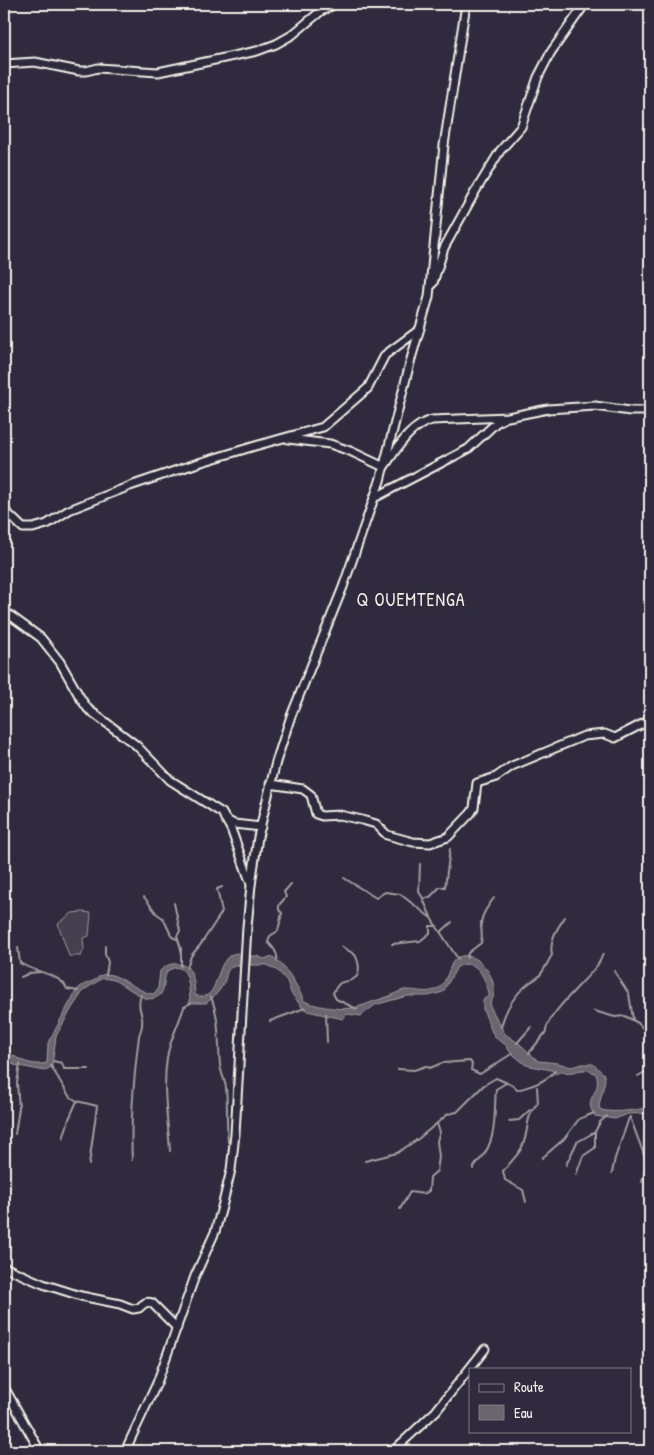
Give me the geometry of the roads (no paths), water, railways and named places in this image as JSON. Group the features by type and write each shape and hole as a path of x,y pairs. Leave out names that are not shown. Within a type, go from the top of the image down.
{"street":[{"path":"4,64 35,62 79,71 98,68 158,72 257,51 276,44 292,35 320,11 335,4"},
{"path":"429,298 444,146 466,4"},
{"path":"125,1451 157,1383 194,1276 215,1232 231,1170 251,885 260,827 276,762 291,716 343,587 374,498 384,467 419,330 444,248 500,151 521,127 538,77 546,60 585,4"},
{"path":"4,510 23,528 33,528 47,524 69,510 130,486 223,455 323,428 368,388 384,355 419,330"},
{"path":"384,467 410,432 425,422 432,420 508,417 548,410 595,406 630,411 650,411"},
{"path":"374,498 468,449 496,423 508,417"},
{"path":"283,439 330,444 350,450 384,467"},
{"path":"4,611 42,638 60,662 88,709 136,745 170,780 222,813 251,885"},
{"path":"270,784 303,789 311,795 316,814 322,816 340,815 362,820 376,824 387,835 413,842 430,843 448,838 471,813 474,808 477,783 479,781 496,777 512,766 584,736 605,734 615,738 650,720"},
{"path":"226,819 234,824 260,827"},
{"path":"4,1266 43,1284 81,1296 133,1308 139,1308 144,1303 152,1303 177,1328"},
{"path":"470,1368 485,1349"},
{"path":"393,1451 436,1411 469,1369"},
{"path":"4,1387 40,1451"}],"water":[{"path":"237,953 244,956 243,965 229,969 221,988 206,1003 190,1003 187,977 180,968 167,971 161,994 158,997 146,999 114,980 103,978 84,990 72,1008 56,1036 52,1066 45,1071 14,1065 4,1053 4,1049 29,1063 47,1063 48,1043 76,991 81,986 102,975 114,976 141,990 154,994 158,988 160,971 168,965 183,965 192,975 195,995 204,996 209,994 214,987 224,962 229,956"},
{"path":"249,956 257,956 264,959 272,956 291,977 304,1001 323,1007 345,1009 361,1006 404,990 432,991 444,983 451,965 456,959 467,956 475,958 482,963 492,979 494,996 490,1003 491,1008 505,1034 521,1045 538,1061 558,1063 571,1067 593,1064 604,1074 605,1080 600,1109 610,1111 632,1110 649,1107 650,1104 650,1113 628,1114 615,1119 595,1116 590,1104 597,1087 596,1074 581,1070 570,1073 561,1071 556,1074 551,1070 526,1065 510,1052 506,1045 497,1039 492,1032 483,1009 484,999 489,996 489,993 479,971 470,964 457,967 443,992 428,996 407,996 375,1005 361,1016 347,1014 343,1019 307,1011 291,993 287,981 278,971 267,965 249,965"}],"waterway":[{"path":"431,917 423,899 430,897 440,887 445,887 450,849"},
{"path":"420,864 419,892 423,898"},
{"path":"344,878 376,898 385,892 400,894 431,918 458,959"},
{"path":"277,961 274,948 268,942 270,936 278,931 282,913 279,910 279,905 286,897 284,892 291,884"},
{"path":"187,968 191,956 222,912 217,889 222,887"},
{"path":"144,897 157,914 163,918 172,937 177,939"},
{"path":"467,958 468,953 481,943 482,918 494,898"},
{"path":"174,903 180,931 177,936 181,949 181,966"},
{"path":"650,911 645,920 650,949"},
{"path":"501,1027 514,998 523,988 539,977 545,968 552,955 554,935 565,917"},
{"path":"441,932 452,922"},
{"path":"392,944 420,941 430,933 430,926 437,926"},
{"path":"105,946 108,962 106,975"},
{"path":"341,946 355,955 359,971 352,980 341,982 333,993 336,999 357,1009"},
{"path":"18,948 20,963 59,980 67,989 78,991"},
{"path":"529,1053 546,1032 551,1018 596,966 603,954"},
{"path":"614,971 629,994 633,1019"},
{"path":"21,977 30,973 40,972"},
{"path":"132,1160 133,1098 139,1036 142,1027 139,1004 141,995"},
{"path":"211,997 217,1022 220,1065 226,1088 228,1142"},
{"path":"170,1151 165,1093 167,1058 184,1007 191,1003"},
{"path":"270,1021 305,1008"},
{"path":"594,1011 615,1017 625,1016 638,1023 650,1036"},
{"path":"326,1014 327,1042"},
{"path":"517,1043 531,1027"},
{"path":"398,1069 414,1070 426,1066 430,1068 442,1063 470,1061 472,1064 471,1070 480,1074 513,1053"},
{"path":"53,1061 62,1063 64,1069 89,1069"},
{"path":"15,1134 19,1108 17,1083 20,1064"},
{"path":"51,1066 69,1096 77,1101 63,1139"},
{"path":"638,1076 648,1070 650,1071"},
{"path":"365,1161 397,1153 418,1139 448,1114 457,1112 484,1085 496,1078 514,1086 517,1090 538,1083 555,1071"},
{"path":"473,1169 484,1155 492,1138 496,1089 506,1083"},
{"path":"526,1202 523,1190 505,1180 503,1171 524,1143 531,1113 538,1103 537,1087"},
{"path":"77,1101 97,1106 89,1165"},
{"path":"509,1121 519,1120 530,1110"},
{"path":"542,1158 564,1139 579,1119 594,1113"},
{"path":"566,1165 577,1142 595,1132 600,1122 607,1116"},
{"path":"630,1117 647,1163 642,1182"},
{"path":"612,1173 615,1158 629,1118"},
{"path":"400,1209 410,1192 424,1194 429,1191 430,1177 437,1171 439,1157 437,1141 440,1132 437,1124"},
{"path":"576,1175 583,1156 595,1148 595,1132"}],"district":[{"name":"Q OUEMTENGA","path":"411,599"}]}
